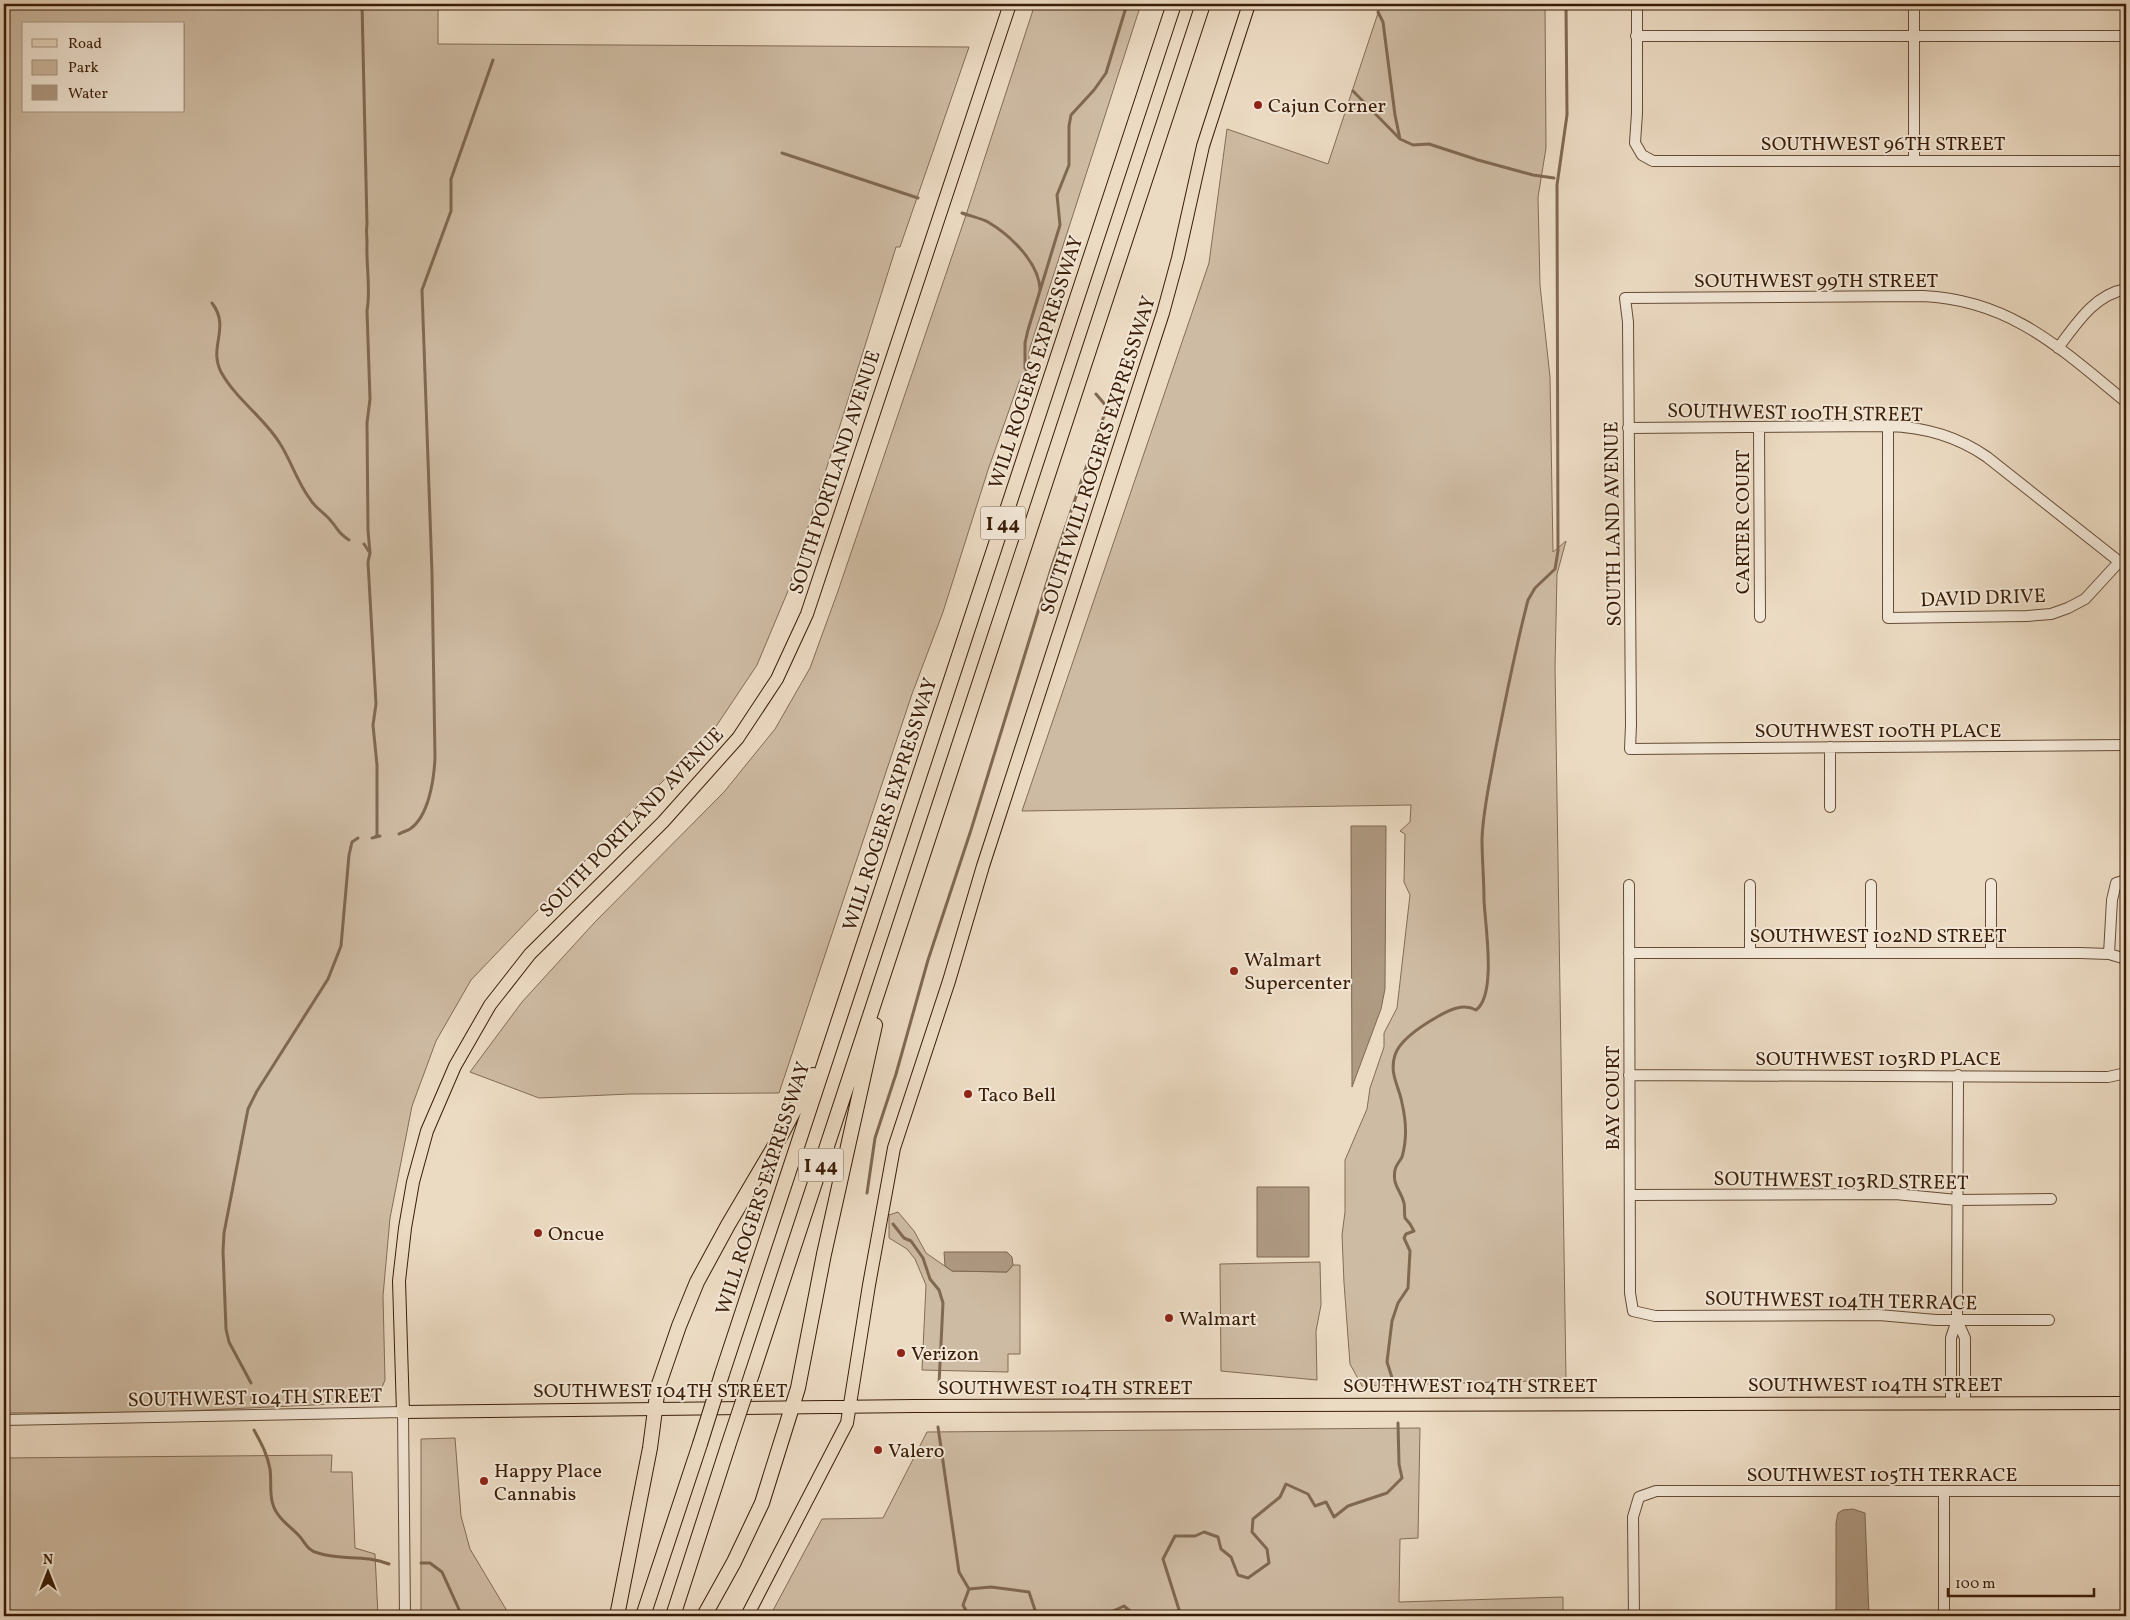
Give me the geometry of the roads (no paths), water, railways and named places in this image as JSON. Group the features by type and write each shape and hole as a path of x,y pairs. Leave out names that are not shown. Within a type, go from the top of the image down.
{"highway":[{"name":"WILL ROGERS EXPRESSWAY","path":"643,1616 1174,4"},
{"name":"I 44","path":"673,1616 1202,4"},
{"path":"704,1616 734,1562 762,1502 798,1388 824,1254 890,957"},
{"path":"617,1616 650,1448 658,1387 673,1343 697,1282 832,1042"}],"main road":[{"name":"SOUTH PORTLAND AVENUE","path":"403,1412 398,1281 405,1228 413,1182 427,1132 455,1066 490,1005 530,954 663,822 738,738 777,679 807,614 944,195 1010,4"},
{"name":"SOUTH WILL ROGERS EXPRESSWAY","path":"849,1408 886,1184 894,1148 1163,313 1178,258 1203,146 1249,4"},
{"name":"SOUTHWEST 104TH STREET","path":"403,1412 792,1408 2126,1403"},
{"path":"747,1616 847,1423 849,1408"}],"street":[{"path":"1637,4 1636,36 2126,36"},
{"path":"1914,4 1914,160"},
{"name":"SOUTHWEST 96TH STREET","path":"1636,36 1636,142 1642,155 1658,162 2126,161"},
{"path":"2058,348 2098,300 2126,289"},
{"name":"SOUTHWEST 99TH STREET","path":"1625,298 1937,296 1975,304 2002,313 2032,328 2126,402"},
{"name":"SOUTH LAND AVENUE","path":"1625,298 1628,322 1632,726 1630,750"},
{"name":"SOUTHWEST 100TH STREET","path":"1628,428 1888,426 1913,427 1936,432 1956,439 1977,450 2123,564"},
{"name":"DAVID DRIVE","path":"1888,426 1888,618 2051,614 2085,599 2123,564"},
{"name":"CARTER COURT","path":"1759,427 1760,617"},
{"name":"SOUTHWEST 100TH PLACE","path":"1630,750 2126,745"},
{"path":"1830,747 1830,807"},
{"path":"2109,954 2112,900 2121,881"},
{"path":"1991,953 1992,884"},
{"path":"1750,885 1750,953"},
{"path":"1871,885 1871,953"},
{"name":"BAY COURT","path":"1629,886 1630,1293 1633,1311"},
{"name":"SOUTHWEST 102ND STREET","path":"1629,953 2109,954 2126,959"},
{"name":"SOUTHWEST 103RD PLACE","path":"1629,1075 2108,1076 2126,1073"},
{"path":"1951,1403 1951,1338 1957,1320 1958,1075"},
{"name":"SOUTHWEST 103RD STREET","path":"1630,1196 1895,1194 1957,1200 2051,1198"},
{"name":"SOUTHWEST 104TH TERRACE","path":"1633,1311 1655,1316 1895,1315 1920,1319 2049,1320"},
{"path":"1957,1320 1965,1338 1965,1403"},
{"name":"SOUTHWEST 104TH STREET","path":"4,1420 403,1412"},
{"name":"SOUTH PORTLAND AVENUE","path":"403,1412 404,1616"},
{"name":"SOUTHWEST 105TH TERRACE","path":"1634,1616 1633,1517 1639,1497 1656,1492 2126,1491"},
{"path":"1944,1492 1944,1616"}],"water":[{"path":"1351,826 1386,826 1385,989 1381,1009 1352,1087"},
{"path":"1257,1187 1309,1187 1309,1257 1257,1257"},
{"path":"944,1252 1007,1252 1012,1257 1013,1265 1007,1272 952,1271 945,1266"},
{"path":"1853,1509 1865,1513 1869,1616 1836,1616 1836,1523 1838,1513 1843,1510"}],"waterway":[{"path":"362,4 370,399 367,423 370,553"},
{"path":"1030,372 1025,368 1025,343 1060,225 1057,195 1069,165 1069,126 1071,115 1094,90 1106,73 1127,4"},
{"path":"1395,1387 1387,1362 1392,1321 1398,1303 1408,1288 1410,1251 1404,1238 1406,1234 1414,1231 1405,1218 1403,1199 1394,1175 1404,1150 1405,1123 1393,1062 1402,1043 1419,1028 1456,1008 1466,1007 1476,1010 1482,1002 1486,990 1488,958 1482,839 1487,796 1510,676 1528,600 1535,588 1555,569 1558,551 1557,185 1567,115 1566,4"},
{"path":"1378,12 1383,22 1400,139 1413,145 1429,144 1533,175 1554,178"},
{"path":"399,834 410,829 422,815 432,786 435,758 432,573 422,290 451,211 451,179 493,60"},
{"path":"1353,91 1400,139"},
{"path":"782,153 918,198"},
{"path":"962,213 988,222 1014,242 1035,270 1040,291"},
{"path":"212,303 220,321 217,354 221,372 234,391 273,433 312,502 329,518 340,533 349,540"},
{"path":"867,1193 875,1138 896,1074 928,960 971,830 1052,566 1107,407 1096,394"},
{"path":"364,544 370,553 368,562 376,704 373,725 377,765 377,835 375,837"},
{"path":"372,838 380,836"},
{"path":"251,1383 229,1342 226,1329 223,1251 224,1233 248,1109 257,1091 328,979 341,946 349,855 352,842 358,838"},
{"path":"893,1224 904,1238 911,1241 923,1258 930,1279 939,1290 943,1303 939,1384"},
{"path":"252,1395 252,1400"},
{"path":"1181,1616 1163,1559 1175,1536 1195,1536 1204,1532 1218,1537 1221,1549 1231,1557 1238,1575 1248,1578 1269,1563 1267,1549 1252,1532 1253,1519 1280,1497 1286,1484 1308,1494 1315,1506 1326,1502 1334,1517 1348,1506 1387,1493 1402,1478 1399,1464 1398,1423"},
{"path":"938,1427 959,1572 969,1589 963,1605 969,1616"},
{"path":"254,1430 264,1448 269,1463 271,1497 274,1508 279,1517 312,1551 336,1557 370,1559 389,1564"},
{"path":"421,1563 430,1563 442,1572 462,1616"},
{"path":"969,1589 991,1587 1029,1592 1037,1616"},
{"path":"1102,1616 1124,1606 1136,1616"}],"place":[{"name":"Cajun Corner","path":"1258,105"},
{"name":"Walmart Supercenter","path":"1234,971"},
{"name":"Taco Bell","path":"968,1094"},
{"name":"Oncue","path":"538,1233"},
{"name":"Walmart","path":"1169,1318"},
{"name":"Verizon","path":"901,1353"},
{"name":"Valero","path":"878,1450"},
{"name":"Happy Place Cannabis","path":"484,1481"}]}
